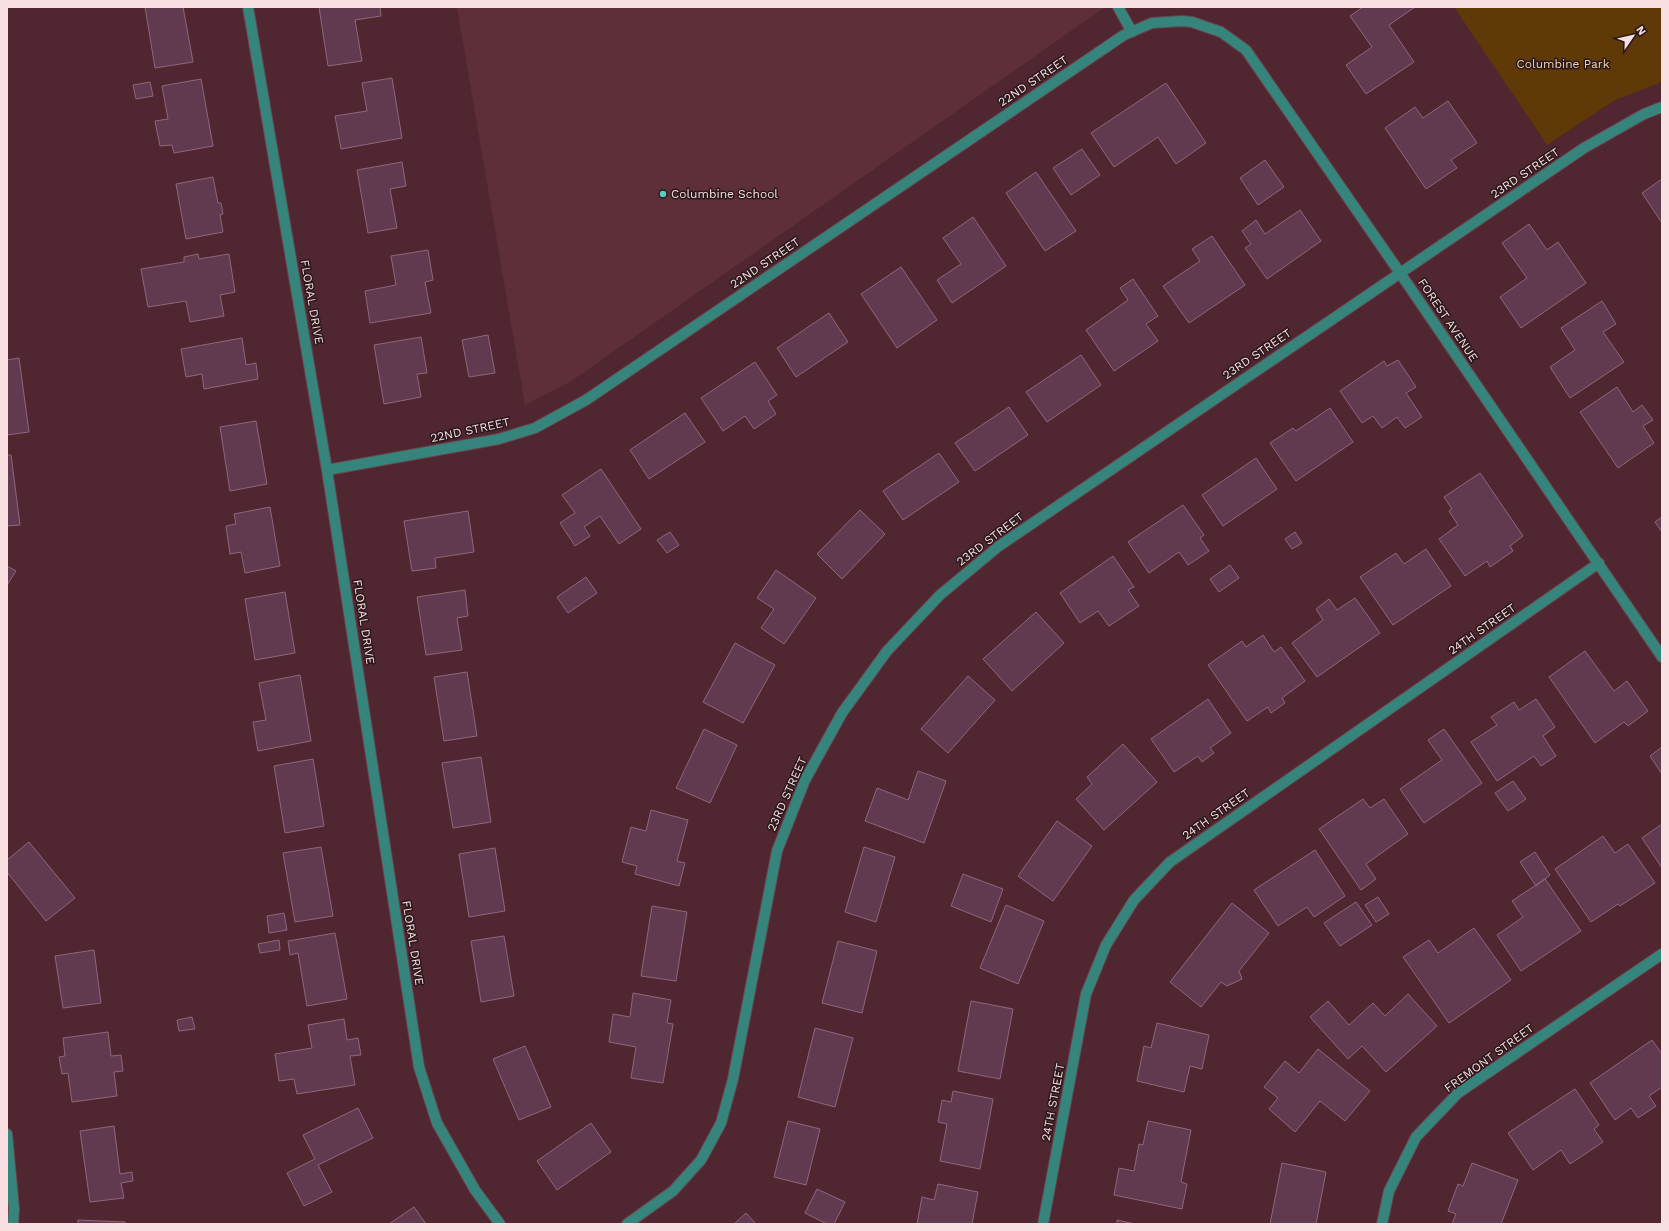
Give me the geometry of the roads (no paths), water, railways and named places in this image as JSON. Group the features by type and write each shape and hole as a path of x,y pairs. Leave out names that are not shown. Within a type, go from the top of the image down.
{"street":[{"name":"FLORAL DRIVE","path":"248,7 327,470 419,1067 437,1123 475,1190 500,1224"},
{"path":"1118,7 1132,32"},
{"name":"22ND STREET","path":"327,470 499,440 535,428 586,400 1118,39 1152,23 1182,20 1192,22"},
{"name":"FOREST AVENUE","path":"1192,22 1221,32 1246,50 1400,272 1662,657"},
{"name":"23RD STREET","path":"627,1224 674,1191 701,1160 721,1123 733,1080 777,851 805,780 842,713 887,651 940,595 999,546 1584,148 1644,114 1662,107"},
{"name":"24TH STREET","path":"1043,1224 1086,994 1106,945 1134,900 1170,862 1599,563"},
{"name":"FREMONT STREET","path":"1382,1224 1389,1191 1416,1137 1458,1093 1662,954"},
{"path":"7,1134 14,1209 13,1224"}],"place":[{"name":"Columbine School","path":"663,194"}],"park label":[{"name":"Columbine Park","path":"1563,64"}]}
